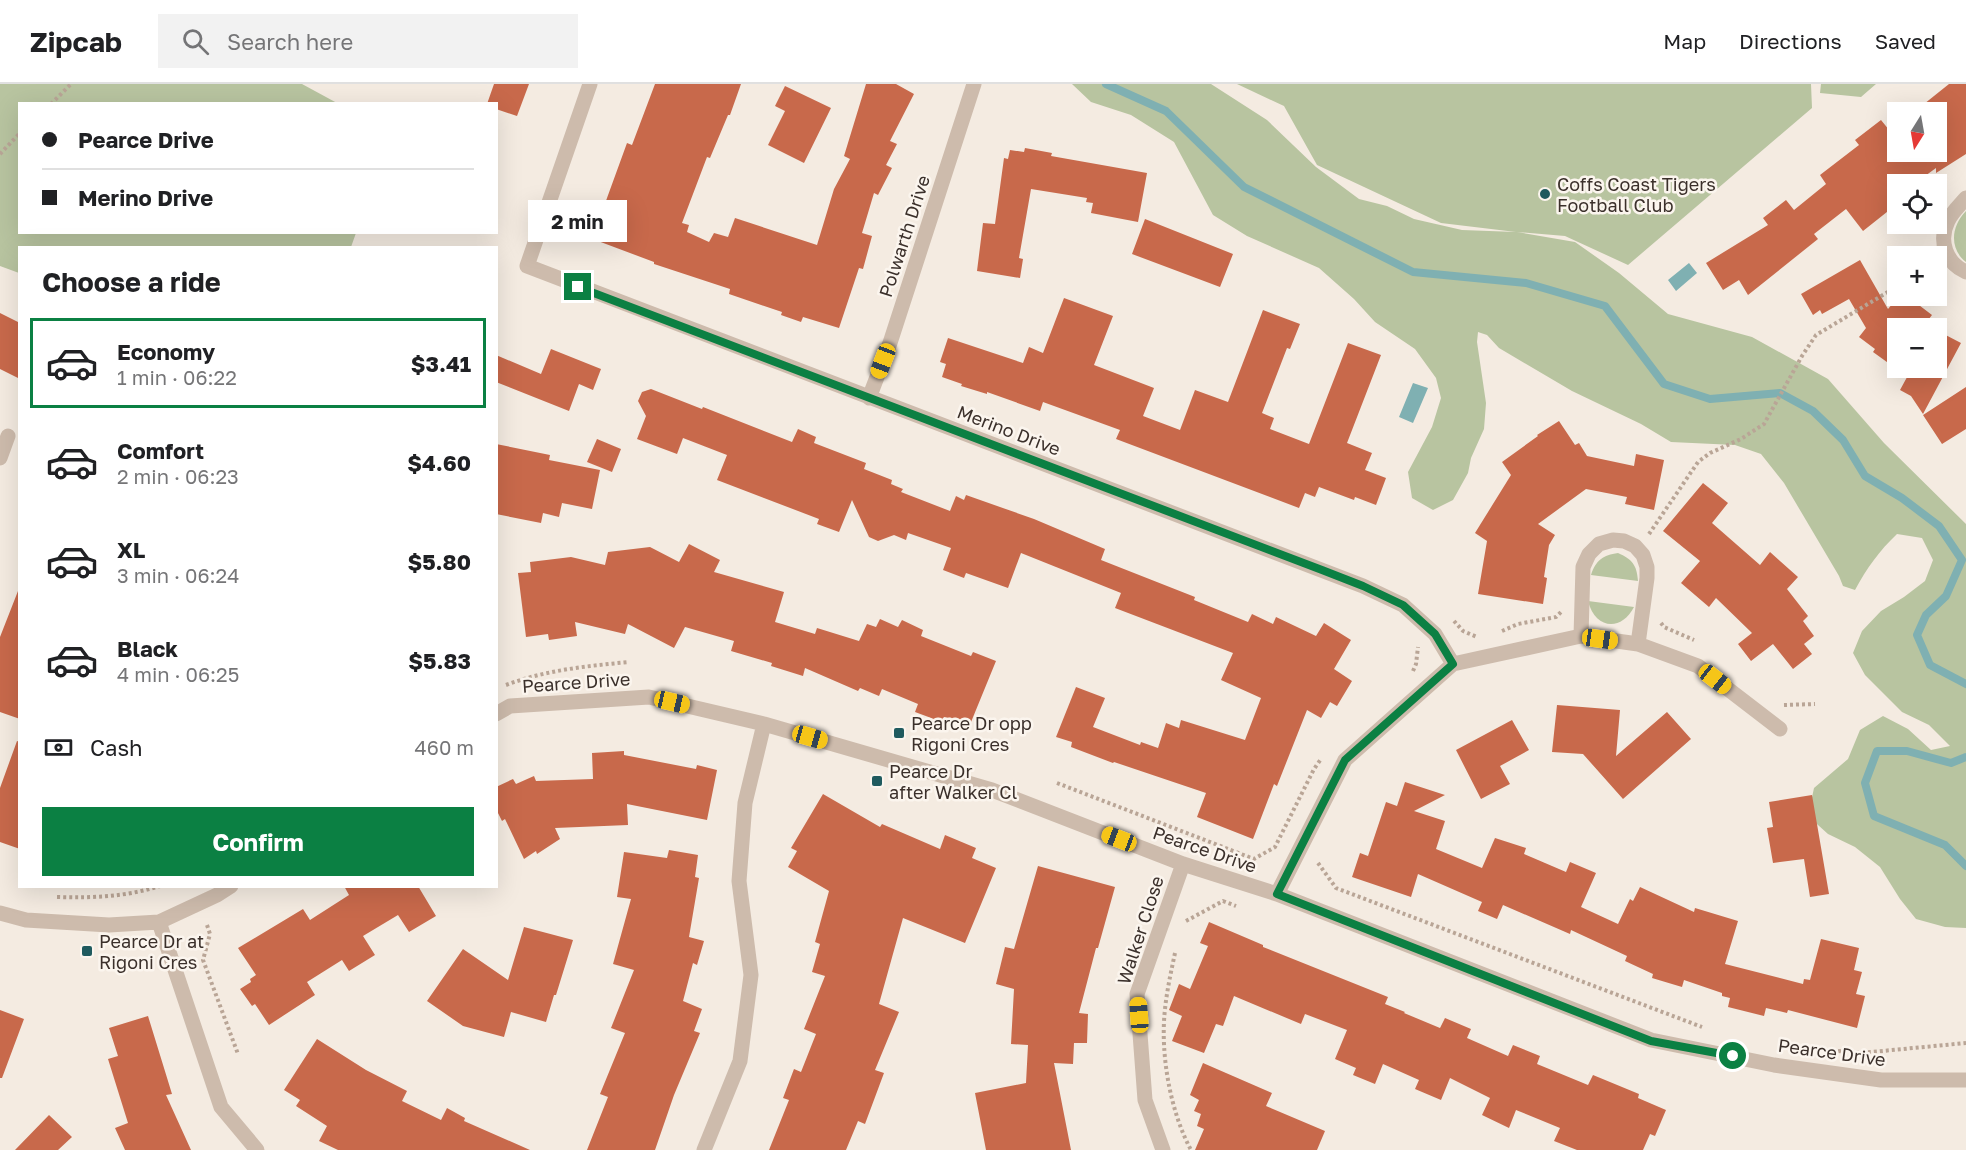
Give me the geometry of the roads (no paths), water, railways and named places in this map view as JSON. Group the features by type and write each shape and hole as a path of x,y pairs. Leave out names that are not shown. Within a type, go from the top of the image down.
{"street":[{"name":"Merino Drive","path":"590,84 527,266 1363,586 1403,605 1435,634 1453,664"},
{"name":"Polwarth Drive","path":"869,398 890,343 974,84"},
{"path":"1966,198 1948,222 1944,235 1944,247 1949,259 1958,269 1966,273"},
{"path":"0,458 9,436"},
{"path":"1581,636 1583,567 1589,554 1599,544 1613,540 1624,541 1635,546 1643,555 1647,567 1638,644"},
{"path":"1277,894 1345,760 1453,664 1581,636 1638,644 1698,666 1780,729"},
{"name":"Pearce Drive","path":"498,713 510,706 650,697 764,724 993,790 1183,864 1277,894 1651,1041 1774,1065 1881,1080 1966,1080"},
{"path":"704,1150 740,1061 751,975 739,881 745,804 764,724"},
{"name":"Walker Close","path":"1163,1150 1144,1100 1137,994 1183,864"},
{"path":"0,913 26,920 109,926 159,922 228,888"},
{"path":"159,922 221,1107 257,1150"}],"water":[{"path":"1689,263 1697,273 1676,291 1668,280"},
{"path":"1413,383 1428,388 1413,423 1399,417"}],"waterway":[{"path":"1106,84 1166,111 1244,187 1413,272 1526,283 1605,306 1664,384 1710,399 1780,393 1813,411 1843,440 1865,476 1902,498 1939,526 1962,560 1946,596 1926,615 1917,635 1930,665 1966,684"},
{"path":"1966,757 1951,763 1907,751 1877,751 1865,783 1874,816 1945,845 1966,866"}],"place":[{"name":"Coffs Coast Tigers Football Club","path":"1545,194"},
{"name":"Pearce Dr opp Rigoni Cres","path":"899,733"},
{"name":"Pearce Dr after Walker Cl","path":"877,781"},
{"name":"Pearce Dr at Rigoni Cres","path":"87,951"}]}
